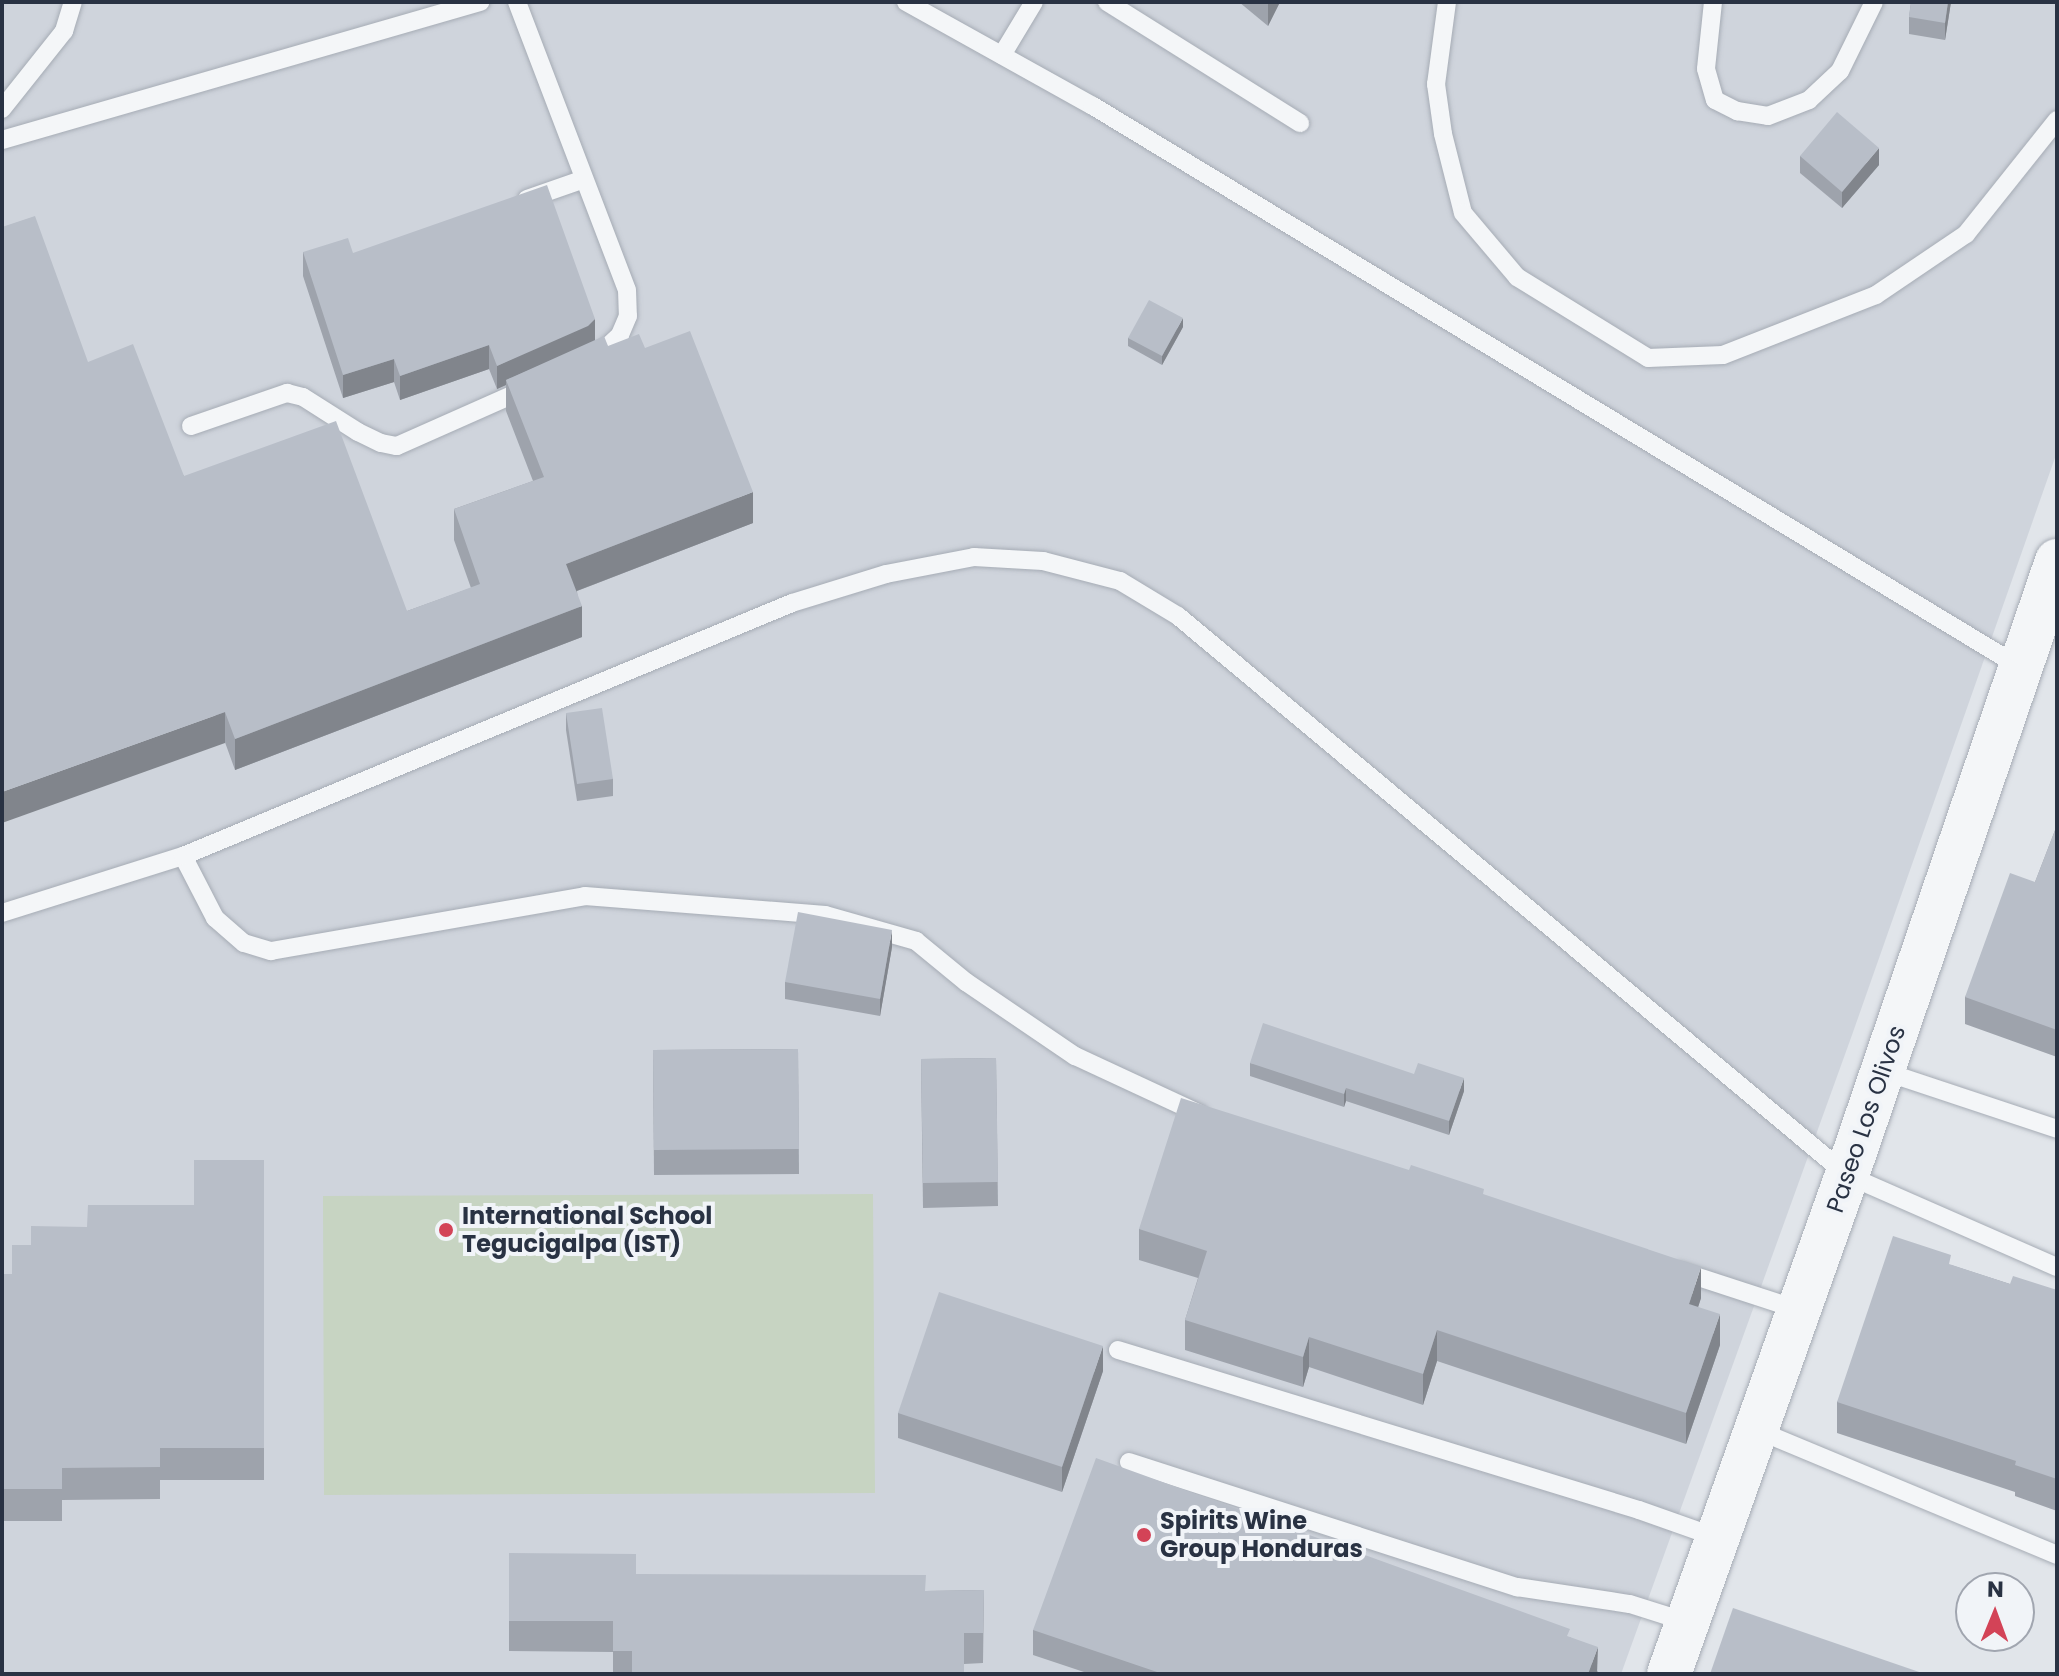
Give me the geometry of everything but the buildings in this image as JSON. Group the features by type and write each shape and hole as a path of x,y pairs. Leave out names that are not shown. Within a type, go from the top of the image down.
{"street":[{"name":"Paseo Los Olivos","path":"1669,1674 1847,1175 2054,579"}],"lane":[{"path":"2,109 64,31 73,2"},
{"path":"2,140 480,2"},
{"path":"517,2 627,290 628,316 620,335 595,359 580,366"},
{"path":"906,2 1093,106 2021,667"},
{"path":"1002,55 1034,2"},
{"path":"1107,2 1300,123"},
{"path":"1447,2 1436,84 1443,134 1463,213 1517,277 1648,358 1723,355 1876,295 1966,234 2057,120"},
{"path":"1713,2 1706,69 1715,100 1737,111 1768,116 1809,100 1840,71 1874,2"},
{"path":"510,205 584,179"},
{"path":"191,426 287,393 303,397 369,438 397,446 551,378"},
{"path":"2,913 183,856 792,603 886,574 974,557 1043,561 1120,581 1178,616 1847,1175 2057,1267"},
{"path":"183,856 215,918 244,943 271,951 585,896 825,915 916,941 966,982 1075,1056 1184,1109 1214,1118"},
{"path":"1883,1071 2057,1129"},
{"path":"1661,1265 1799,1310"},
{"path":"1118,1350 1639,1510 1718,1538"},
{"path":"1757,1430 2057,1555"},
{"path":"1129,1462 1395,1551 1517,1587 1630,1604 1687,1622"}],"shaded area":[{"path":"2,2 2057,2 2057,452 1852,1035 1621,1674 2,1674"}],"green space":[{"path":"873,1194 875,1493 324,1495 323,1196"}],"place":[{"name":"International School Tegucigalpa (IST)","path":"446,1230"},
{"name":"Spirits Wine Group Honduras","path":"1144,1535"}]}
